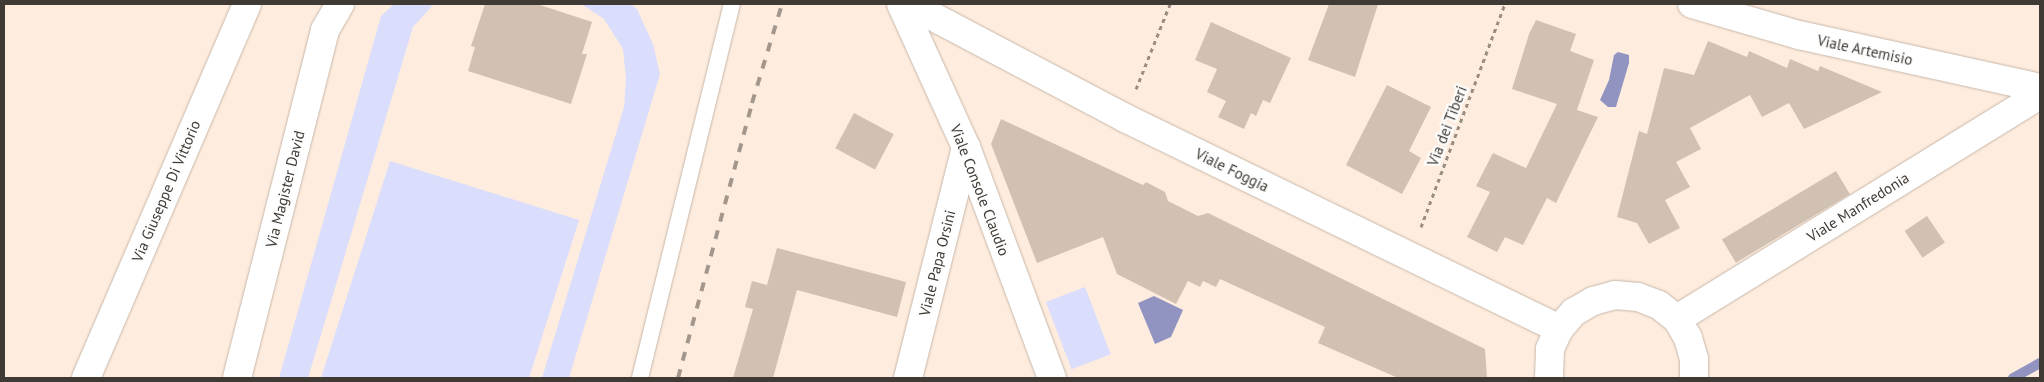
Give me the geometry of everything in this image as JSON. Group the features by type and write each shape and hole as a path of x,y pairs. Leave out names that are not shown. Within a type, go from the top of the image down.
{"street":[{"name":"Via Giuseppe Di Vittorio","path":"86,378 247,4"},
{"name":"Via Magister David","path":"237,378 325,30 340,4"},
{"name":"Viale Console Claudio","path":"901,4 966,147 1052,378"},
{"name":"Viale Foggia","path":"909,4 1125,118 1559,329"},
{"name":"Viale Artemisio","path":"1692,4 1799,35 2040,88"},
{"name":"Viale Manfredonia","path":"1676,320 2040,95"},
{"name":"Viale Papa Orsini","path":"908,378 966,147"},
{"path":"1549,378 1550,349 1559,329 1574,312 1593,301 1615,295 1638,297 1659,305 1676,320 1688,338 1694,359 1694,378"}],"lane":[{"path":"640,378 732,4"}],"path":[{"path":"1125,118 1170,4"},
{"name":"Via dei Tiberi","path":"1410,256 1505,4"}],"shaded area":[{"path":"394,4 434,4 413,27 308,378 279,378 381,16"},
{"path":"581,4 631,4 637,9 653,44 660,74 569,378 542,378 624,107 626,79 623,49 604,19"},
{"path":"1618,52 1629,55 1629,63 1616,107 1608,107 1600,100 1609,80 1614,55"},
{"path":"390,161 579,220 529,378 321,378"},
{"path":"1085,287 1111,354 1072,369 1046,302"},
{"path":"1154,296 1183,310 1171,337 1155,344 1138,303"}],"building":[{"path":"485,4 537,4 592,22 582,54 587,54 571,104 468,71 475,47 471,46"},
{"path":"1329,4 1378,4 1355,77 1308,60"},
{"path":"1536,20 1576,34 1570,51 1594,60 1577,110 1598,117 1556,203 1547,198 1523,245 1505,237 1497,252 1467,237 1490,192 1476,186 1493,153 1526,168 1557,104 1512,89 1529,34"},
{"path":"1211,22 1291,58 1270,103 1263,100 1256,116 1251,113 1244,129 1218,117 1226,101 1207,92 1217,69 1195,60"},
{"path":"1708,41 1747,57 1749,51 1787,68 1790,59 1818,71 1820,66 1882,92 1804,129 1789,103 1762,117 1750,95 1690,128 1701,149 1676,162 1690,187 1665,200 1680,228 1649,244 1637,223 1617,217 1639,131 1647,134 1664,68 1694,75"},
{"path":"1387,85 1431,107 1409,151 1421,158 1402,194 1346,165"},
{"path":"854,113 894,134 875,169 835,148"},
{"path":"1001,119 1143,185 1146,182 1165,192 1168,201 1198,216 1208,213 1485,349 1487,378 1398,378 1318,343 1325,327 1220,279 1216,287 1203,281 1200,287 1188,281 1176,304 1117,274 1103,237 1037,263 991,144"},
{"path":"1836,171 1850,194 1736,263 1722,240"},
{"path":"1927,216 1945,243 1923,258 1905,231"},
{"path":"777,248 906,282 897,317 797,290 773,378 733,378 753,309 745,307 752,281 767,285"}],"waterway":[{"path":"2013,378 2040,363"}],"railway":[{"path":"678,378 752,103 782,4"}]}
